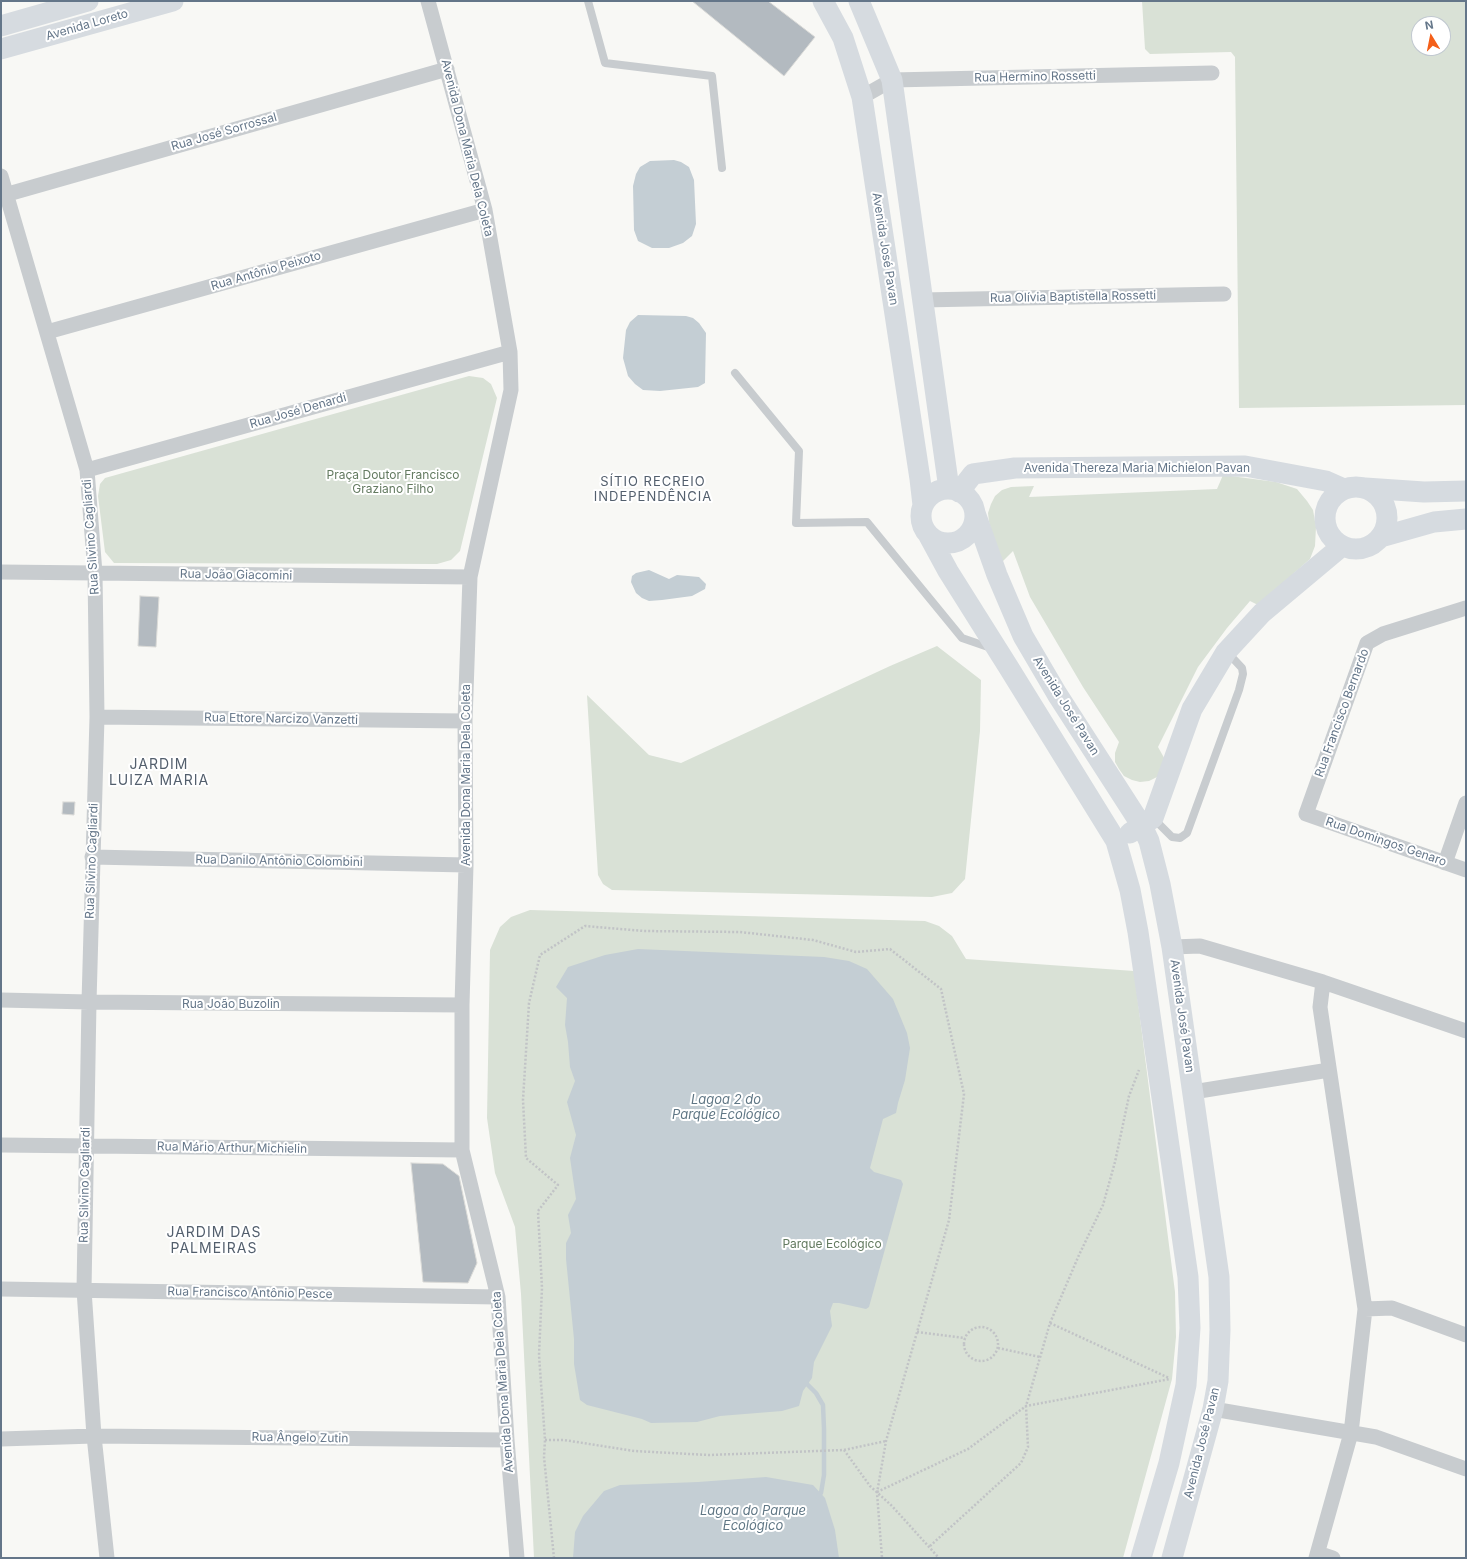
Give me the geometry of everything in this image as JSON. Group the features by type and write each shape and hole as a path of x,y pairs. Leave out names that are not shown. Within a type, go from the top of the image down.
{"street":[{"name":"Avenida Loreto","path":"1,26 88,1"},
{"name":"Avenida Loreto","path":"1,49 173,1"},
{"name":"Avenida Dona Maria Dela Coleta","path":"428,1 486,210 510,352 511,390 470,577 465,721 466,865 462,1005 462,1150 498,1297 507,1440 517,1558"},
{"name":"Avenida José Pavan","path":"823,1 843,38 862,97 923,505"},
{"path":"859,1 892,80 922,300 954,490"},
{"name":"Rua José Sorrossal","path":"4,195 447,69"},
{"name":"Rua Hermino Rossetti","path":"862,97 892,80 1212,73"},
{"name":"Rua Silvino Cagliardi","path":"1,176 4,195 47,332 87,470 95,573 97,717 92,857 84,1290 94,1436 107,1558"},
{"name":"Rua Antônio Peixoto","path":"47,332 486,210"},
{"name":"Rua Olívia Baptistella Rossetti","path":"922,300 1224,294"},
{"name":"Rua José Denardi","path":"87,470 510,352"},
{"name":"Avenida Thereza Maria Michielon Pavan","path":"954,490 973,474 1015,468 1245,466 1326,481 1354,488 1424,492 1466,491"},
{"path":"1354,488 1373,492 1381,499 1386,508 1387,518 1386,528 1381,537 1373,544 1363,548 1352,549 1342,546 1334,540 1328,532 1325,522 1325,512 1329,502 1335,494 1354,488"},
{"path":"929,536 946,544 956,542 964,538 971,531 975,513 972,504 967,497 954,490 941,490 933,493 923,505 920,513 924,530 1116,841 1130,890 1138,932 1188,1277 1190,1328 1186,1385 1169,1463 1141,1558"},
{"name":"Avenida José Pavan","path":"975,513 997,575 1023,636 1057,694 1147,822 1149,841 1160,884 1172,947 1219,1277 1220,1337 1218,1381 1213,1409 1172,1558"},
{"path":"1381,537 1434,522 1466,519"},
{"path":"1116,841 1147,822 1192,709 1226,652 1262,613 1342,546"},
{"name":"Rua João Giacomini","path":"1,572 470,577"},
{"name":"Rua Francisco Bernardo","path":"1306,814 1367,643 1384,634 1466,608"},
{"name":"Rua Ettore Narcizo Vanzetti","path":"97,717 465,721"},
{"path":"1445,863 1466,804"},
{"name":"Rua Domingos Genaro","path":"1306,814 1466,870"},
{"name":"Rua Danilo Antônio Colombini","path":"92,857 466,865"},
{"path":"1172,947 1200,946 1323,982 1466,1031"},
{"path":"1323,982 1320,1007 1365,1309 1351,1433 1317,1555 1333,1558"},
{"name":"Rua João Buzolin","path":"1,1000 462,1005"},
{"path":"1193,1092 1329,1070"},
{"name":"Rua Mário Arthur Michielin","path":"1,1145 462,1150"},
{"name":"Rua Francisco Antônio Pesce","path":"1,1289 498,1297"},
{"path":"1365,1309 1392,1308 1466,1335"},
{"path":"1213,1409 1376,1437 1466,1469"},
{"name":"Rua Ângelo Zutin","path":"1,1439 94,1436 507,1440"}],"lane":[{"path":"588,1 605,63 712,76 722,168"},
{"path":"735,373 799,451 796,523 867,522 962,638 998,651"},
{"path":"1147,822 1172,837 1180,838 1187,833 1239,690 1243,674 1242,668 1226,652"}],"path":[{"path":"554,1558 544,1457 545,1440 540,1355 542,1288 538,1211 558,1185 526,1158 523,1100 529,1002 540,955 585,926 644,931 740,932 813,940 856,952 890,949 941,988 964,1094 949,1220 886,1441 877,1493 882,1558"},
{"path":"930,1546 1020,1463 1028,1447 1026,1406 1050,1323 1079,1255 1103,1205 1115,1162 1129,1096 1139,1070"},
{"path":"877,1493 968,1449 1026,1406 1172,1379 1050,1323"},
{"path":"983,1326 994,1332 999,1343 998,1348 991,1358 979,1361 968,1355 965,1350 965,1338 972,1329 983,1326"},
{"path":"917,1332 965,1338"},
{"path":"998,1348 1040,1357"},
{"path":"545,1440 564,1440 634,1451 709,1455 844,1450 886,1441"},
{"path":"844,1450 877,1493 892,1506 930,1546 939,1558"}],"green space":[{"path":"1142,1 1466,1 1466,405 1239,408 1235,57 1231,52 1150,54 1145,49"},
{"name":"Praça Doutor Francisco Graziano Filho","path":"469,376 483,378 491,384 497,398 460,551 451,560 437,564 114,563 105,552 98,496 100,484 105,478"},
{"path":"1223,475 1276,482 1297,489 1313,510 1316,527 1315,546 1310,559 1258,605 1250,601 1227,628 1198,667 1158,747 1167,763 1157,777 1149,781 1140,782 1132,780 1124,776 1115,762 1115,753 1119,742 1083,687 1030,597 1013,551 1001,563 989,522 988,513 995,496 1002,490 1011,487 1034,486 1029,497 1217,489"},
{"path":"937,646 981,680 980,731 965,879 952,893 932,897 612,890 603,884 598,875 587,695 649,755 681,763 890,666"},
{"name":"Parque Ecológico","path":"530,910 925,921 939,926 952,936 966,959 1134,971 1175,1292 1176,1337 1172,1379 1123,1558 534,1558 521,1294 515,1227 495,1173 487,1118 490,950 500,927 511,917"}],"water":[{"path":"674,160 689,167 694,180 696,224 692,236 683,243 669,248 652,248 638,241 634,230 633,186 636,174 640,167 650,161"},
{"path":"638,315 686,316 693,318 699,323 706,333 705,383 698,387 660,391 643,390 635,384 628,376 623,358 626,330 630,322"},
{"path":"649,570 669,579 677,575 699,577 706,584 705,589 692,596 649,601 636,593 631,582 632,576 636,573"},
{"name":"Lagoa 2 do Parque Ecológico","path":"638,949 824,957 849,961 867,969 893,999 907,1033 910,1048 905,1080 896,1113 883,1119 870,1168 874,1172 901,1180 903,1184 869,1307 866,1309 833,1303 830,1311 832,1326 814,1362 812,1378 803,1391 799,1406 782,1411 720,1416 697,1422 651,1423 642,1419 587,1405 580,1400 574,1364 574,1339 566,1259 566,1243 571,1233 568,1215 576,1199 570,1158 576,1135 567,1102 575,1081 570,1067 565,1025 567,998 556,987 568,967 605,955"},
{"name":"Lagoa do Parque Ecológico","path":"766,1477 813,1485 825,1498 835,1530 839,1558 573,1558 575,1532 583,1516 604,1491 620,1485 698,1482"}],"building":[{"path":"692,1 768,1 815,37 784,76"},
{"path":"140,596 159,597 156,647 138,646"},
{"path":"63,802 75,802 74,815 62,814"},
{"path":"411,1163 443,1164 459,1176 477,1263 468,1283 423,1282"}],"waterway":[{"path":"803,1380 816,1393 823,1405 824,1475 821,1493 818,1497"}],"district":[{"name":"SÍTIO RECREIO INDEPENDÊNCIA","path":"653,490"},
{"name":"JARDIM LUIZA MARIA","path":"159,774"},
{"name":"JARDIM DAS PALMEIRAS","path":"214,1242"}]}
